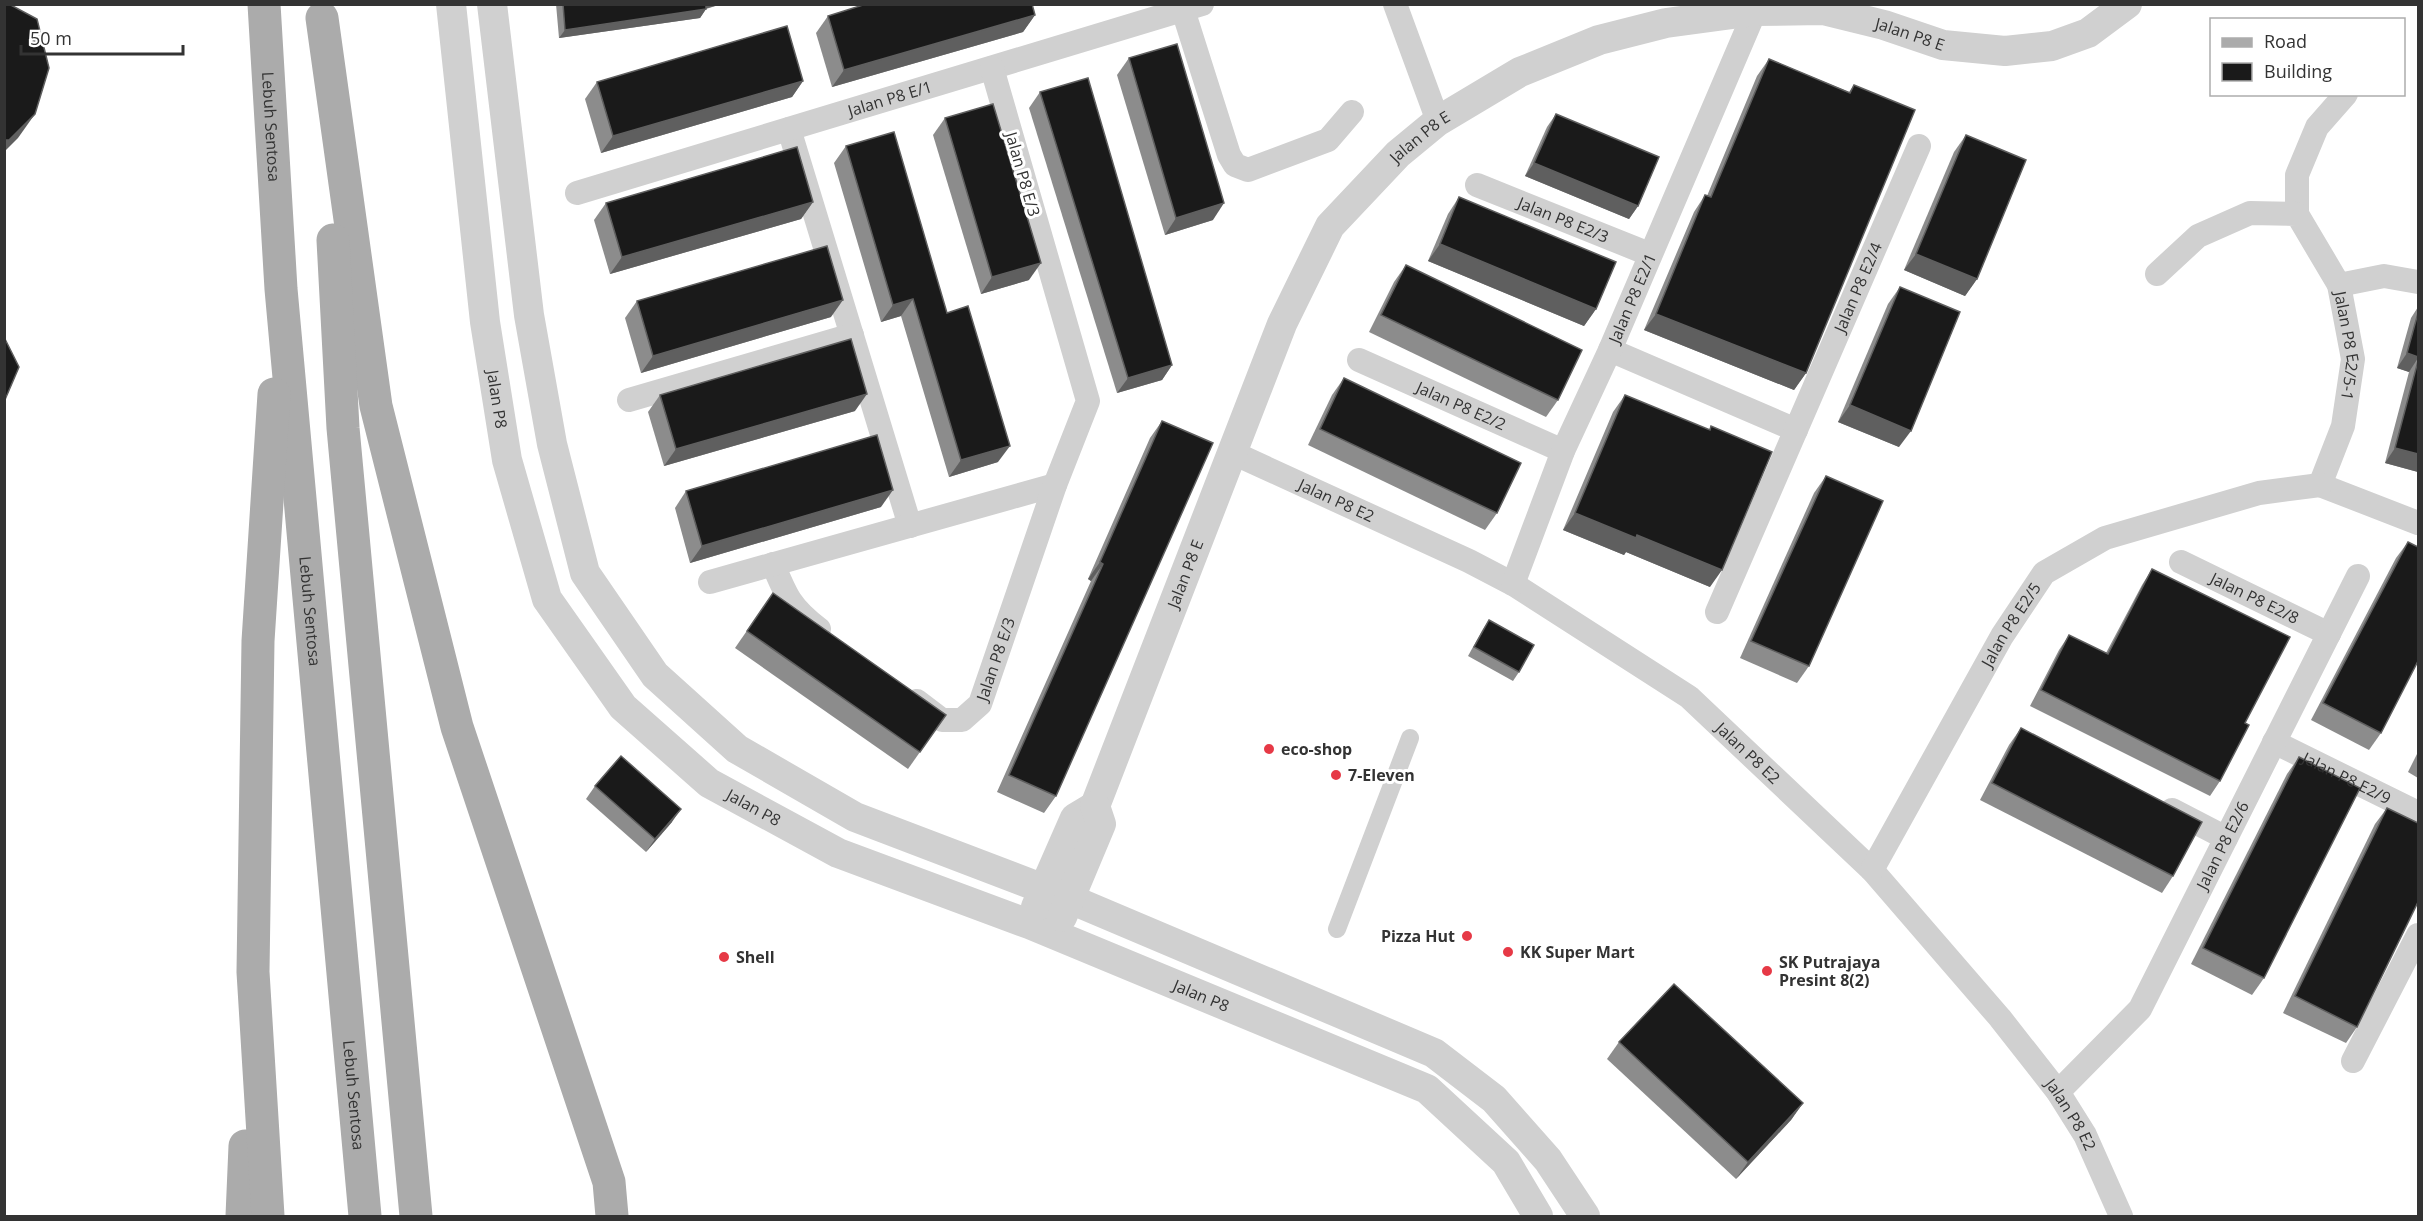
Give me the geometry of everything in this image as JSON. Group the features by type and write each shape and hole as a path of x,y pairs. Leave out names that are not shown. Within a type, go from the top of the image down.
{"main road":[{"name":"Lebuh Sentosa","path":"264,4 281,289 365,1216"},
{"path":"321,11 376,406 457,727 609,1182 627,1216"},
{"path":"321,11 343,428 416,1216"},
{"path":"242,1216 253,972 258,641 281,289"},
{"path":"253,972 268,1216"},
{"path":"609,1182 612,1216"}],"street":[{"name":"Jalan P8","path":"452,4 485,322 507,460 547,599 623,707 709,783 838,853 1042,929 1427,1089 1506,1162 1538,1216"},
{"path":"492,4 529,315 552,444 585,573 655,675 737,749 855,817 1057,894 1434,1053 1494,1099 1548,1161 1585,1216"},
{"path":"1395,4 1438,121"},
{"name":"Jalan P8 E","path":"1057,894 1101,824 1095,806 1282,324 1330,226 1398,154 1438,121 1520,72 1599,40 1666,23 1755,11 1823,10 1884,25 1943,45 2005,51 2052,46 2088,33 2127,4"},
{"path":"1192,7 1229,155 1235,165 1248,170 1328,140 1352,112"},
{"name":"Jalan P8 E/1","path":"577,193 1192,7"},
{"name":"Jalan P8 E2/1","path":"1513,584 1563,451 1610,350 1649,254 1755,11"},
{"name":"Jalan P8 E/3","path":"895,685 942,720 962,720 980,704 1055,485 1088,401 993,68"},
{"path":"2157,274 2199,236 2250,213 2297,214 2297,176 2301,166 2317,127 2344,96"},
{"path":"789,129 910,526"},
{"name":"Jalan P8 E2/4","path":"1717,612 1919,146"},
{"name":"Jalan P8 E2/3","path":"1478,185 1649,254"},
{"name":"Jalan P8 E2/5-1","path":"2297,214 2339,285 2353,360 2343,426 2320,485"},
{"path":"2339,285 2384,276 2418,282"},
{"path":"629,400 852,335"},
{"path":"1610,350 1796,430"},
{"name":"Jalan P8 E2/2","path":"1359,360 1563,451"},
{"name":"Jalan P8 E2","path":"1231,452 1469,561 1513,584 1689,697 1872,870 2000,1018 2058,1092 2085,1135 2121,1216"},
{"path":"710,582 1055,485"},
{"path":"2320,485 2418,523"},
{"name":"Jalan P8 E2/5","path":"1872,870 2001,636 2044,573 2105,538 2259,493 2320,485"},
{"name":"Jalan P8 E2/8","path":"2181,562 2329,634"},
{"path":"773,564 788,602 800,614 838,642"},
{"name":"Jalan P8 E2/6","path":"2058,1092 2140,1009 2358,576"},
{"path":"1337,928 1410,738"},
{"name":"Jalan P8 E2/9","path":"2274,742 2418,813"},
{"path":"2155,801 2226,838"},
{"path":"1042,929 1057,894"},
{"path":"2353,1061 2418,935"}],"building":[{"path":"4,4 9,4 37,19 49,68 35,114 9,140 4,140"},
{"path":"563,4 706,4 706,9 565,30"},
{"path":"866,4 1032,4 1035,15 844,70 828,16"},
{"path":"787,26 803,81 613,136 597,82"},
{"path":"1177,44 1224,203 1176,218 1129,58"},
{"path":"1769,59 1850,93 1854,85 1915,110 1806,373 1656,314 1705,195 1711,197"},
{"path":"1088,78 1172,365 1128,378 1040,92"},
{"path":"993,104 1041,263 992,277 945,118"},
{"path":"1556,114 1659,157 1638,206 1534,163"},
{"path":"894,132 947,313 968,306 1010,446 961,460 913,299 893,305 846,146"},
{"path":"1966,135 2026,160 1977,279 1916,254"},
{"path":"797,147 813,202 622,257 606,203"},
{"path":"1459,197 1616,262 1596,309 1440,244"},
{"path":"827,246 843,300 653,356 637,301"},
{"path":"1406,265 1582,350 1558,400 1381,315"},
{"path":"1900,287 1960,312 1911,431 1850,405"},
{"path":"2418,313 2418,357 2407,353"},
{"path":"4,337 19,367 4,402"},
{"path":"851,339 867,394 676,449 660,395"},
{"path":"2418,361 2418,454 2395,448"},
{"path":"1344,378 1521,463 1497,513 1320,429"},
{"path":"1625,395 1710,430 1711,426 1772,452 1722,570 1637,535 1636,538 1575,513"},
{"path":"1162,421 1213,443 1056,796 1009,775 1103,564 1100,562"},
{"path":"877,435 893,490 702,546 686,491"},
{"path":"1826,476 1883,501 1809,666 1751,641"},
{"path":"2408,542 2418,547 2418,661 2381,733 2323,703"},
{"path":"2152,569 2290,637 2245,723 2249,725 2220,781 2041,690 2069,635 2108,654"},
{"path":"773,593 946,715 920,752 747,631"},
{"path":"1489,620 1534,645 1519,672 1474,647"},
{"path":"2021,728 2202,822 2173,876 1992,783"},
{"path":"621,756 681,809 655,839 595,786"},
{"path":"2299,757 2360,788 2264,978 2203,948"},
{"path":"2387,808 2418,823 2418,902 2357,1027 2295,996"},
{"path":"1674,984 1803,1103 1748,1162 1619,1042"}],"place":[{"name":"eco-shop","path":"1269,749"},
{"name":"7-Eleven","path":"1336,775"},
{"name":"Pizza Hut","path":"1467,936"},
{"name":"KK Super Mart","path":"1508,952"},
{"name":"Shell","path":"724,957"},
{"name":"SK Putrajaya Presint 8(2)","path":"1767,971"}]}
